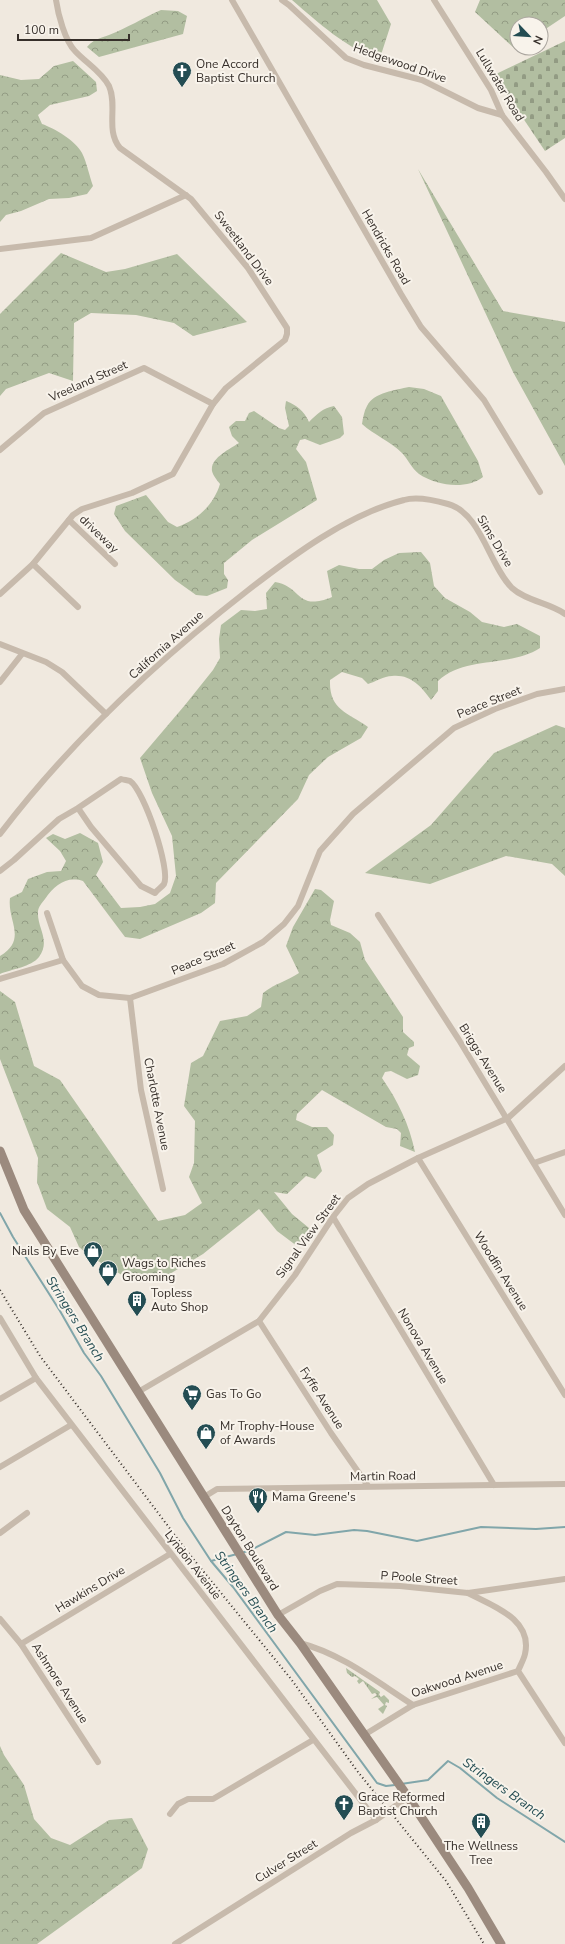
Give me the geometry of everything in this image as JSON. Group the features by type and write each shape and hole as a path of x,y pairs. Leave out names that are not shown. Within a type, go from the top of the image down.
{"main road":[{"name":"Dayton Boulevard","path":"0,1152 24,1210 278,1615 300,1643 408,1797 468,1888 501,1944"}],"street":[{"name":"Sweetland Drive","path":"0,594 33,564 73,515 82,509 132,493 173,474 213,404 226,388 284,340 287,334 287,328 248,268 191,199 120,148 116,143 112,131 109,87 100,72 73,50 62,26 56,0"},
{"name":"Hendricks Road","path":"232,0 421,327 484,400 540,492"},
{"name":"Hedgewood Drive","path":"282,0 346,58 364,65 422,80 478,108 502,115"},
{"name":"Lullwater Road","path":"434,0 491,90 502,115 565,199"},
{"path":"0,249 91,238 186,195"},
{"name":"Vreeland Street","path":"0,450 44,413 144,368 213,404"},
{"name":"Sims Drive","path":"377,509 405,499 430,499 451,504 467,516 483,540 499,571 513,589 565,614"},
{"name":"California Avenue","path":"0,834 37,789 106,714 191,635 294,554 335,530 377,509"},
{"name":"driveway","path":"69,520 115,564"},
{"path":"33,564 78,607"},
{"path":"0,644 22,654 46,662 68,676 106,714"},
{"path":"0,682 22,654"},
{"name":"Peace Street","path":"47,914 63,960 82,986 99,995 130,998 223,964 263,942 284,924 298,906 320,851 353,814 454,728 495,709 537,694 565,689"},
{"path":"0,871 59,819 121,779 130,782 137,790 155,827 166,874 164,885 155,893 140,886 91,827 78,808"},
{"name":"Briggs Avenue","path":"378,915 508,1118 565,1215"},
{"path":"0,979 63,960"},
{"name":"Charlotte Avenue","path":"130,998 141,1090 163,1189"},
{"name":"Signal View Street","path":"138,1392 259,1321 295,1275 333,1217 348,1198 368,1184 418,1158 508,1118 565,1066"},
{"path":"534,1163 565,1152"},
{"name":"Woodfin Avenue","path":"418,1158 565,1395"},
{"name":"Nonova Avenue","path":"333,1217 494,1485"},
{"name":"Lyndon Avenue","path":"0,1318 36,1378 71,1425 376,1820"},
{"name":"Fyffe Avenue","path":"259,1321 331,1433 368,1486"},
{"path":"0,1399 36,1378"},
{"path":"0,1467 71,1425"},
{"name":"Martin Road","path":"204,1497 217,1489 565,1484"},
{"path":"0,1533 27,1513"},
{"name":"Hawkins Drive","path":"21,1644 170,1554"},
{"name":"P Poole Street","path":"278,1615 320,1591 337,1584 400,1586 468,1593 565,1579"},
{"path":"468,1593 514,1619 521,1625 526,1638 525,1654 518,1671 565,1743"},
{"name":"Ashmore Avenue","path":"0,1619 21,1644 98,1762"},
{"path":"300,1643 319,1648 342,1660 413,1705"},
{"name":"Oakwood Avenue","path":"364,1735 413,1705 518,1671"},
{"path":"170,1814 178,1804 188,1799 213,1799 313,1740"},
{"name":"Culver Street","path":"175,1944 351,1833 376,1820 408,1797"}],"green space":[{"path":"292,0 377,0 391,24 379,61 343,41"},
{"path":"480,0 565,0 565,16 549,27 549,16 509,16 509,43 475,12"},
{"path":"161,10 178,11 187,16 183,34 99,57 87,47 95,40 109,35"},
{"path":"565,41 565,138 545,151 494,75 534,56 549,56 549,49"},
{"path":"73,61 96,82 97,91 89,96 50,105 38,115 42,124 64,136 79,148 93,186 87,194 69,198 49,199 21,211 6,215 0,222 0,75 21,80 39,79 54,66"},
{"path":"418,169 503,311 565,322 565,466 513,372"},
{"path":"61,253 106,272 125,269 177,254 247,322 193,336 174,323 136,315 91,313 74,323 73,381 49,373 6,389 0,396 0,314"},
{"path":"409,387 424,389 441,396 478,461 483,477 468,484 460,485 443,484 426,478 416,472 404,455 397,449 362,424 366,408 370,401 386,392"},
{"path":"286,401 300,409 305,414 309,422 323,410 334,406 342,417 344,434 340,438 320,445 305,439 300,440 296,449 306,462 317,500 252,540 224,563 224,574 228,580 227,588 207,596 196,595 175,580 125,531 114,514 116,506 146,495 168,522 177,527 192,520 209,505 220,484 214,477 212,471 214,462 221,454 239,443 232,436 229,427 236,421 245,421 249,413 254,411 279,428 285,430 289,426 285,408"},
{"path":"421,552 430,563 434,586 445,598 470,612 482,622 504,627 517,624 540,636 540,648 515,658 474,664 449,673 438,681 438,691 431,700 419,686 410,679 404,677 389,676 368,684 362,678 342,672 330,680 330,690 333,698 341,709 368,727 361,738 328,757 309,775 298,799 216,883 215,903 201,913 140,939 125,937 83,881 66,881 61,883 53,890 39,908 38,918 43,934 44,945 39,957 31,963 0,974 0,956 8,950 13,943 15,936 10,898 22,892 28,879 47,872 61,871 66,861 60,851 46,838 53,834 65,839 80,833 98,843 103,862 96,875 121,908 140,907 155,904 170,893 176,876 172,836 152,793 140,758 213,670 220,658 219,639 221,625 241,610 255,611 267,609 266,593 275,582 284,584 305,600 312,602 320,601 332,597 327,571 339,565 359,569 372,569 384,560 399,553"},
{"path":"556,725 565,728 565,876 552,864 506,856 430,884 365,873 431,825 494,753"},
{"path":"315,889 321,890 334,901 330,920 331,925 350,933 360,942 365,960 403,1017 403,1032 414,1042 414,1046 409,1048 407,1055 420,1066 418,1075 407,1079 391,1071 385,1072 382,1078 402,1113 410,1132 415,1152 400,1146 401,1133 397,1129 386,1127 322,1090 297,1114 296,1120 312,1127 327,1127 334,1135 333,1145 317,1155 322,1171 315,1179 306,1176 287,1194 274,1192 292,1214 309,1228 307,1237 304,1241 297,1246 277,1231 259,1209 203,1254 158,1281 122,1275 91,1257 79,1247 70,1227 47,1209 37,1182 38,1158 0,1059 0,991 15,1002 34,1066 60,1080 158,1221 185,1215 202,1203 189,1177 194,1163 195,1121 184,1106 191,1063 203,1056 220,1021 247,1016 261,1007 263,993 299,973 286,946 293,927"},
{"path":"346,1668 380,1692 379,1695 381,1697 384,1695 389,1700 389,1703 386,1702 385,1705 387,1706 383,1714 378,1709 384,1705 377,1697 371,1699 377,1695 375,1693 372,1694 363,1681 359,1684 357,1681 359,1679 355,1676 352,1677 347,1673"},
{"path":"0,1746 4,1755 24,1785 34,1819 51,1838 70,1845 109,1820 132,1818 148,1849 142,1868 37,1944 0,1944"}],"waterway":[{"name":"Stringers Branch","path":"0,1213 13,1237 60,1311 84,1353 101,1376 160,1473 183,1518 211,1561 233,1587 377,1783 386,1786 395,1785"},
{"path":"241,1553 251,1550 286,1532 315,1535 354,1530 367,1531 417,1541 481,1527 536,1529 565,1527"},
{"path":"211,1561 237,1554"},
{"name":"Stringers Branch","path":"401,1784 428,1780 448,1761 460,1768 497,1798 565,1842"}],"railway":[{"path":"0,1290 40,1356 186,1550 291,1679 358,1772 446,1881 484,1944"}],"place":[{"name":"One Accord Baptist Church","path":"182,88"},
{"name":"Nails By Eve","path":"93,1268"},
{"name":"Wags to Riches Grooming","path":"108,1287"},
{"name":"Topless Auto Shop","path":"137,1317"},
{"name":"Gas To Go","path":"192,1411"},
{"name":"Mr Trophy-House of Awards","path":"206,1450"},
{"name":"Mama Greene's","path":"258,1514"},
{"name":"Grace Reformed Baptist Church","path":"344,1821"},
{"name":"The Wellness Tree","path":"481,1839"}]}
